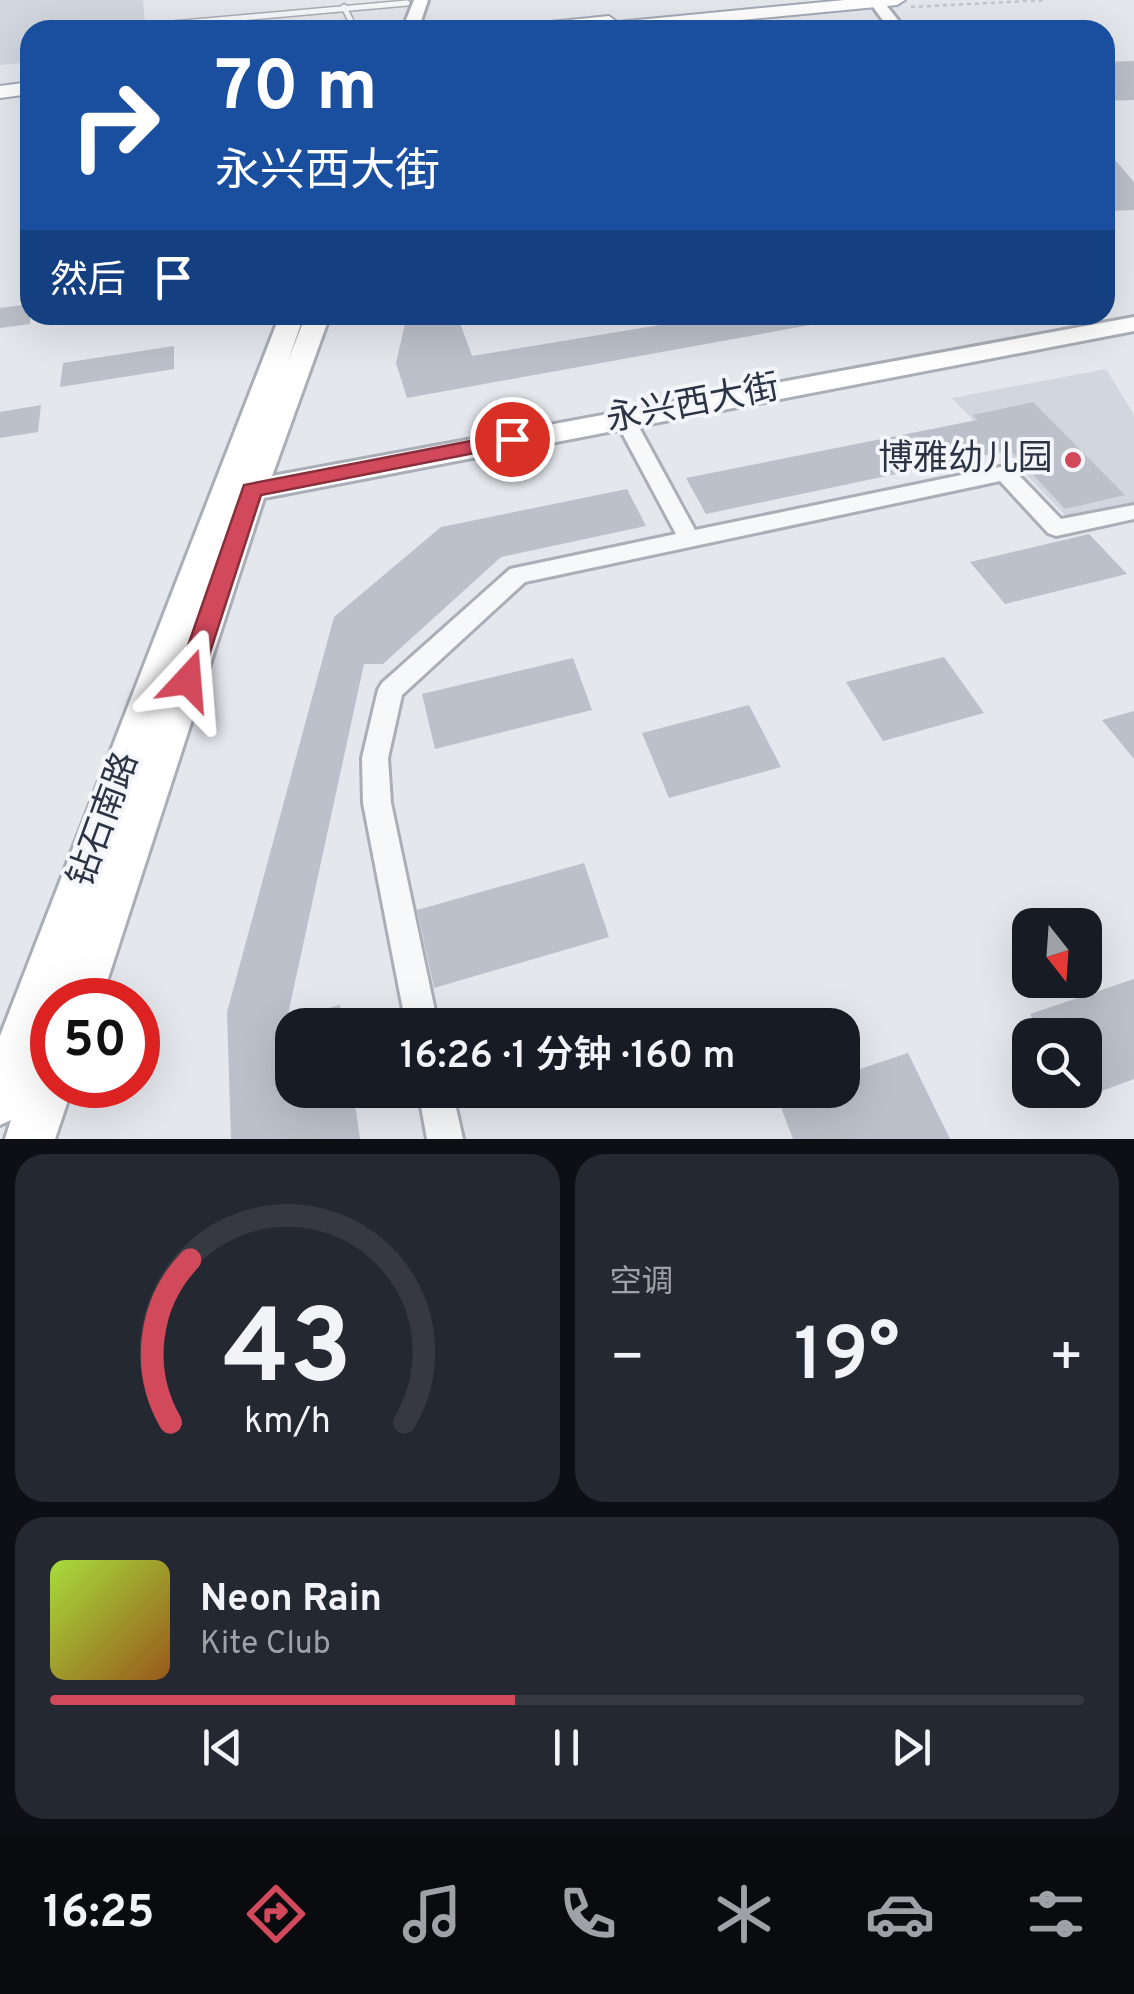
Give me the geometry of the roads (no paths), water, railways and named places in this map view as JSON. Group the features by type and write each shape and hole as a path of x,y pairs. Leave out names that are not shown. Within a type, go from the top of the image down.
{"main road":[{"path":"623,20 830,0"},
{"path":"684,20 897,0"},
{"name":"钻石南路","path":"0,1100 288,325"},
{"name":"钻石南路","path":"86,978 252,490 314,325"},
{"name":"永兴西大街","path":"252,490 1123,325"},
{"path":"30,1139 40,1108"}],"street":[{"path":"624,418 689,540"},
{"path":"419,1008 377,803 375,758 390,690 518,575 1005,474 1056,528 1134,512"},
{"path":"439,1108 445,1139"}],"lane":[{"path":"344,7 351,20"},
{"path":"209,20 344,7 409,17"}],"place":[{"name":"博雅幼儿园","path":"1073,460"}]}
